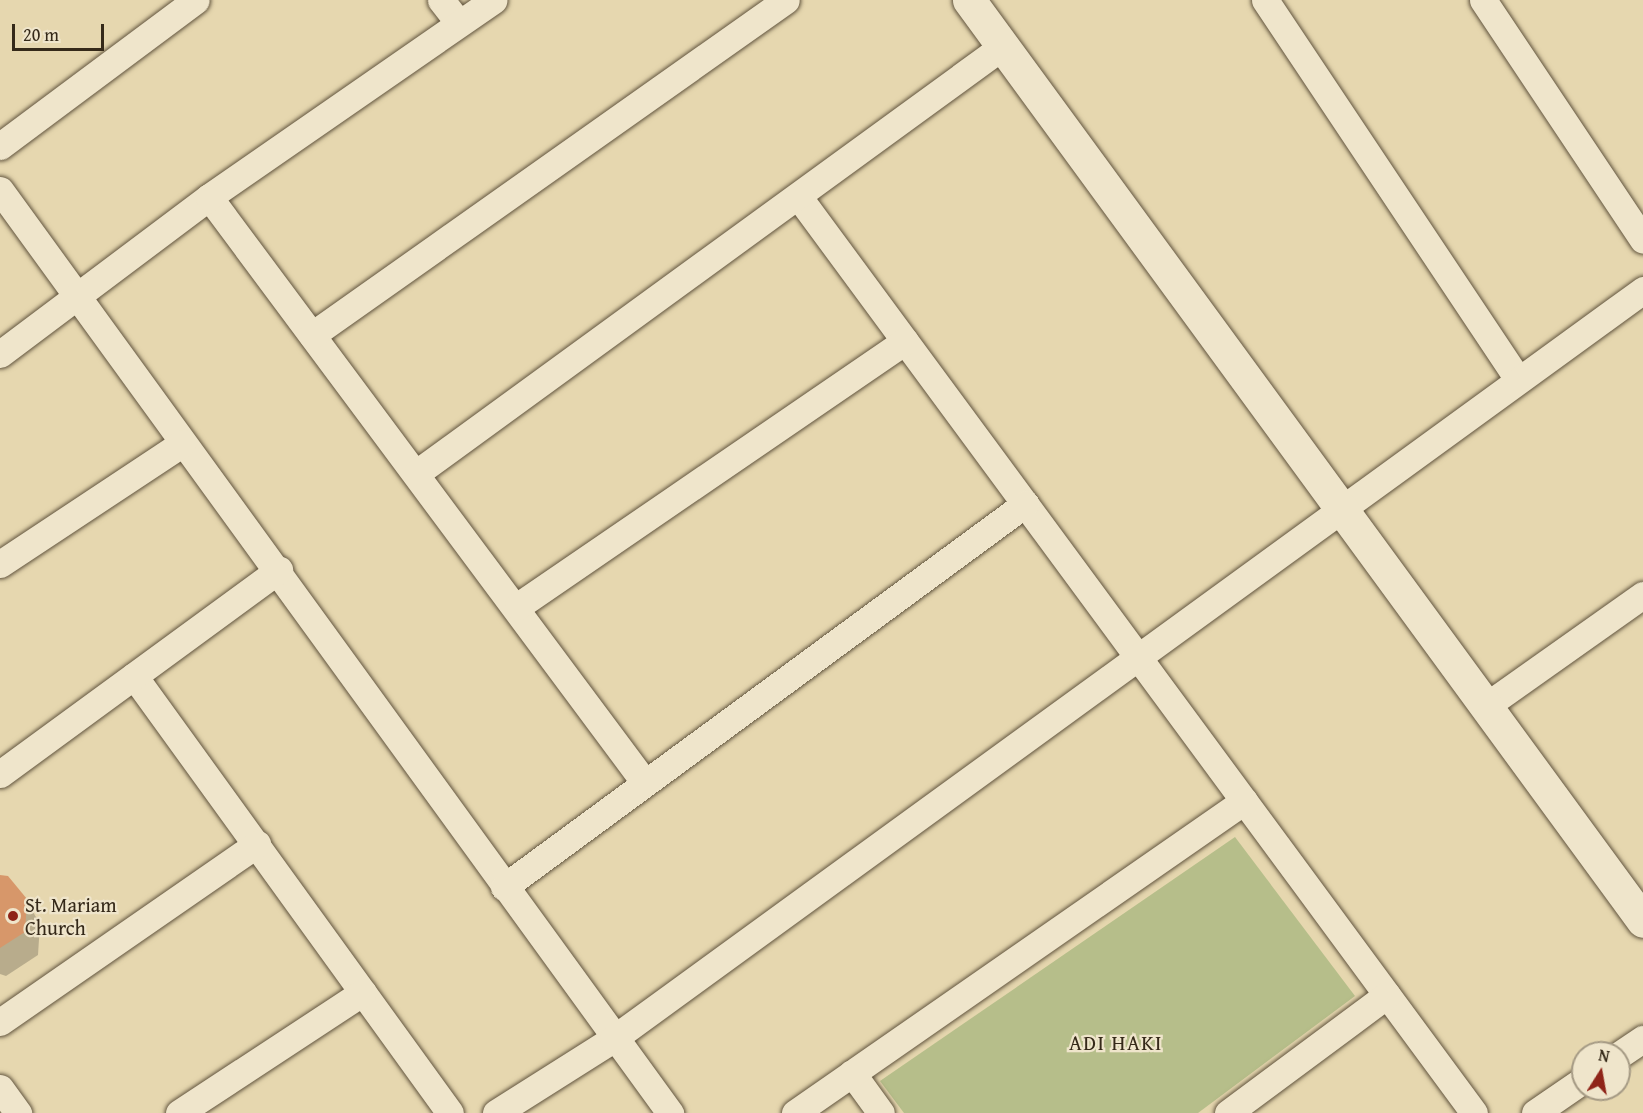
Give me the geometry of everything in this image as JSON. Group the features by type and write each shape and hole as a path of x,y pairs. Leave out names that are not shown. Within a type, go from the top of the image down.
{"street":[{"path":"0,146 196,0"},
{"path":"441,0 459,24"},
{"path":"0,354 78,298 209,197 493,0"},
{"path":"312,335 786,0"},
{"path":"969,0 1643,921"},
{"path":"1265,0 1518,379"},
{"path":"1483,0 1643,240"},
{"path":"418,472 1003,46"},
{"path":"0,190 279,570 613,1039 670,1113"},
{"path":"798,196 1474,1113"},
{"path":"209,197 518,606 645,783"},
{"path":"496,1113 613,1039 1138,658 1344,512 1518,379 1643,290"},
{"path":"518,606 905,341"},
{"path":"0,564 183,442"},
{"path":"504,887 1025,504"},
{"path":"0,774 279,570"},
{"path":"1485,706 1643,595"},
{"path":"134,676 450,1113"},
{"path":"795,1113 1244,801"},
{"path":"0,1022 257,844"},
{"path":"179,1113 363,992"},
{"path":"1228,1113 1387,995"},
{"path":"852,1073 881,1113"},
{"path":"0,1088 18,1113"},
{"path":"1535,1113 1571,1088"}],"green space":[{"path":"1235,837 1355,996 1198,1113 904,1113 880,1081"}],"building":[{"name":"St. Mariam Church","path":"0,875 8,876 27,899 25,932 0,948"}],"place":[{"name":"St. Mariam Church","path":"13,916"}],"district":[{"name":"ADI HAKI","path":"1116,1043"}]}
